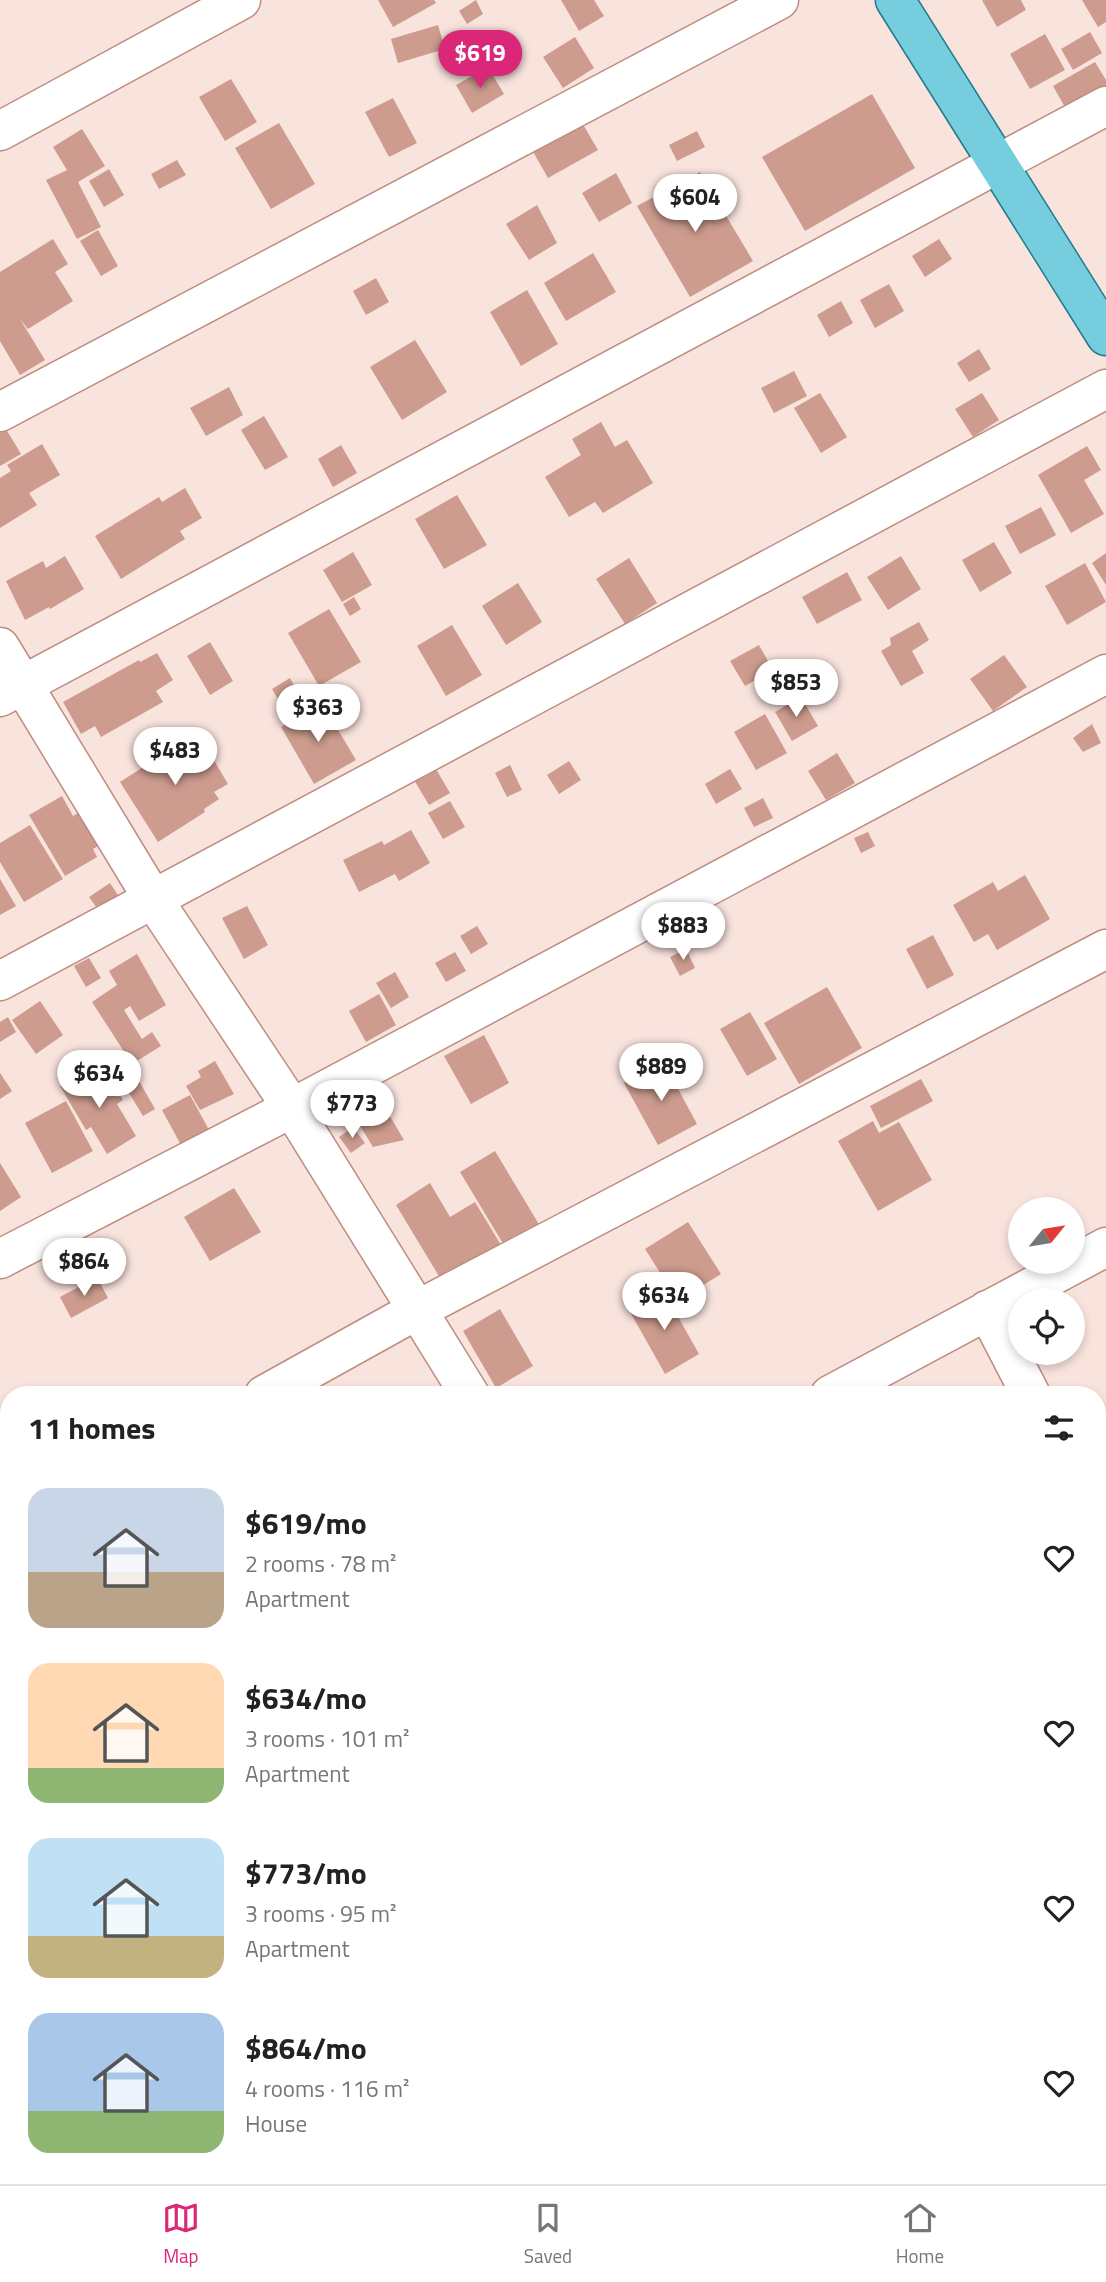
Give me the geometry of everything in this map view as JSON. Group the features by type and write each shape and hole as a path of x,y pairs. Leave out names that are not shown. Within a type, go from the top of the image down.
{"main road":[{"path":"895,0 1106,336"}],"street":[{"path":"0,131 241,0"},
{"path":"0,412 779,0"},
{"path":"12,691 1106,106"},
{"path":"0,981 1106,389"},
{"path":"0,647 12,691 292,1108 464,1386"},
{"path":"0,1259 292,1108 1106,674"},
{"path":"280,1386 416,1310 1106,949"},
{"path":"856,1386 987,1310 1106,1247"},
{"path":"987,1310 1026,1386"}],"building":[{"path":"378,0 434,0 436,3 393,27"},
{"path":"476,0 483,14 467,24 459,11"},
{"path":"561,0 594,0 604,16 579,31"},
{"path":"982,0 1021,0 1026,10 997,27"},
{"path":"1082,0 1106,0 1106,22 1098,27"},
{"path":"438,25 445,49 398,63 391,39"},
{"path":"1090,32 1102,53 1073,70 1061,49"},
{"path":"1045,34 1065,70 1030,89 1010,54"},
{"path":"575,37 594,68 563,88 543,57"},
{"path":"1095,62 1106,80 1106,96 1070,116 1053,86"},
{"path":"488,67 504,94 472,113 456,85"},
{"path":"231,79 257,122 225,141 199,97"},
{"path":"872,94 915,168 805,231 762,157"},
{"path":"393,98 417,143 389,157 365,112"},
{"path":"581,121 598,150 548,178 532,150"},
{"path":"279,123 315,184 271,209 235,148"},
{"path":"82,129 105,166 78,182 101,227 77,239 46,180 67,170 53,147"},
{"path":"697,131 705,147 677,161 669,145"},
{"path":"177,160 186,175 159,189 151,174"},
{"path":"109,169 124,195 104,207 89,181"},
{"path":"700,172 753,261 690,297 637,206"},
{"path":"616,173 632,203 599,222 582,193"},
{"path":"537,205 557,243 529,260 506,224"},
{"path":"98,230 118,266 101,276 80,241"},
{"path":"53,239 68,264 55,272 73,301 28,329 20,319 45,360 20,375 0,341 0,272"},
{"path":"939,239 952,259 925,277 912,256"},
{"path":"593,253 616,292 566,321 544,283"},
{"path":"376,278 389,302 366,315 353,291"},
{"path":"889,284 904,311 875,328 860,300"},
{"path":"527,290 558,344 521,366 490,312"},
{"path":"841,301 853,323 829,337 817,315"},
{"path":"415,340 447,392 402,420 370,367"},
{"path":"979,349 991,369 969,382 957,363"},
{"path":"794,371 807,396 774,413 761,388"},
{"path":"229,387 243,415 206,436 190,408"},
{"path":"820,393 847,437 821,453 794,408"},
{"path":"982,393 999,420 973,437 955,409"},
{"path":"264,416 288,457 265,470 241,430"},
{"path":"0,419 21,454 0,466"},
{"path":"601,422 615,447 627,440 653,483 603,513 595,502 569,517 545,477 581,455 572,439"},
{"path":"42,444 60,475 29,493 37,505 0,528 0,478 11,471 7,465"},
{"path":"341,445 357,473 333,487 318,459"},
{"path":"1087,446 1101,470 1084,480 1104,514 1071,533 1038,475"},
{"path":"185,488 202,518 180,531 185,539 121,579 95,536 159,497 162,502"},
{"path":"457,495 487,545 444,569 415,519"},
{"path":"1041,507 1056,535 1020,554 1005,526"},
{"path":"994,542 1012,573 980,592 962,560"},
{"path":"353,552 372,585 342,602 323,570"},
{"path":"1106,553 1106,585 1092,563"},
{"path":"65,556 84,589 25,620 6,581 43,561 46,568"},
{"path":"901,556 921,589 888,610 867,577"},
{"path":"629,558 657,603 625,624 596,579"},
{"path":"1085,563 1106,602 1067,625 1045,586"},
{"path":"847,572 862,600 817,624 802,597"},
{"path":"518,583 542,622 506,645 482,606"},
{"path":"354,597 361,609 350,616 343,604"},
{"path":"329,609 361,662 319,686 288,633"},
{"path":"919,622 929,640 912,651 924,673 901,686 881,651 891,645 890,638"},
{"path":"452,625 482,675 446,696 417,646"},
{"path":"210,642 233,681 210,695 187,656"},
{"path":"759,645 773,670 745,686 730,661"},
{"path":"157,653 173,680 156,691 163,702 101,737 95,726 81,734 63,702 139,660 140,662"},
{"path":"1004,655 1027,687 993,711 970,679"},
{"path":"290,678 302,700 285,711 272,689"},
{"path":"801,697 818,726 792,741 775,712"},
{"path":"322,703 356,760 314,784 281,727"},
{"path":"765,714 787,753 756,770 734,732"},
{"path":"1092,724 1101,743 1083,752 1073,738"},
{"path":"181,734 190,750 203,742 228,784 214,792 219,799 204,809 205,812 158,842 120,782 159,757 154,750"},
{"path":"837,753 855,783 826,800 808,771"},
{"path":"429,757 450,793 429,805 408,770"},
{"path":"569,761 581,780 559,794 547,775"},
{"path":"510,765 522,790 507,797 495,773"},
{"path":"730,769 742,789 716,804 705,784"},
{"path":"62,796 73,816 90,806 110,840 93,849 97,857 65,876 29,815"},
{"path":"763,798 773,818 754,827 744,808"},
{"path":"450,801 465,827 443,839 428,813"},
{"path":"30,825 63,879 24,902 0,862 0,843"},
{"path":"411,830 430,863 399,881 395,874 359,892 343,860 382,841 384,845"},
{"path":"868,832 875,846 861,853 854,838"},
{"path":"1025,875 1050,919 997,950 988,934 974,942 953,905 993,882 998,891"},
{"path":"0,879 16,906 0,915"},
{"path":"110,883 122,901 102,915 89,897"},
{"path":"247,906 268,945 244,959 222,918"},
{"path":"477,926 488,944 471,954 460,936"},
{"path":"933,935 954,975 927,989 906,949"},
{"path":"686,949 695,968 680,976 670,957"},
{"path":"455,952 466,971 446,982 435,963"},
{"path":"137,954 166,1005 139,1021 130,1006 124,1010 142,1039 152,1032 161,1046 132,1064 92,1002 117,985 109,971"},
{"path":"89,958 101,978 86,987 74,966"},
{"path":"395,972 409,997 391,1008 376,983"},
{"path":"827,987 862,1048 799,1084 764,1023"},
{"path":"379,994 396,1025 366,1042 349,1011"},
{"path":"40,1001 63,1035 36,1054 12,1020"},
{"path":"750,1012 777,1059 747,1076 720,1029"},
{"path":"8,1017 16,1032 0,1042 0,1022"},
{"path":"484,1035 509,1083 471,1104 444,1056"},
{"path":"124,1057 132,1071 114,1081 106,1067"},
{"path":"215,1061 234,1094 200,1110 186,1086 201,1077 198,1071"},
{"path":"663,1061 697,1124 658,1145 624,1083"},
{"path":"88,1069 99,1088 112,1081 123,1100 117,1104 136,1136 107,1154 91,1127 86,1130 60,1086"},
{"path":"0,1073 12,1091 0,1099"},
{"path":"921,1079 933,1101 881,1128 870,1106"},
{"path":"139,1081 155,1109 143,1116 126,1088"},
{"path":"190,1095 209,1130 181,1145 162,1110"},
{"path":"66,1101 93,1151 52,1173 25,1123"},
{"path":"382,1103 404,1140 373,1147 356,1119"},
{"path":"873,1121 879,1133 899,1122 932,1180 878,1211 838,1141"},
{"path":"353,1127 365,1143 351,1153 339,1137"},
{"path":"495,1151 546,1236 511,1257 460,1172"},
{"path":"0,1163 21,1197 0,1211"},
{"path":"430,1183 450,1217 475,1202 507,1255 448,1291 396,1205"},
{"path":"234,1188 261,1232 210,1261 184,1217"},
{"path":"688,1222 721,1274 678,1301 645,1249"},
{"path":"97,1277 108,1298 71,1318 60,1297"},
{"path":"663,1290 699,1354 665,1374 629,1310"},
{"path":"500,1309 533,1366 495,1386 463,1331"}]}
